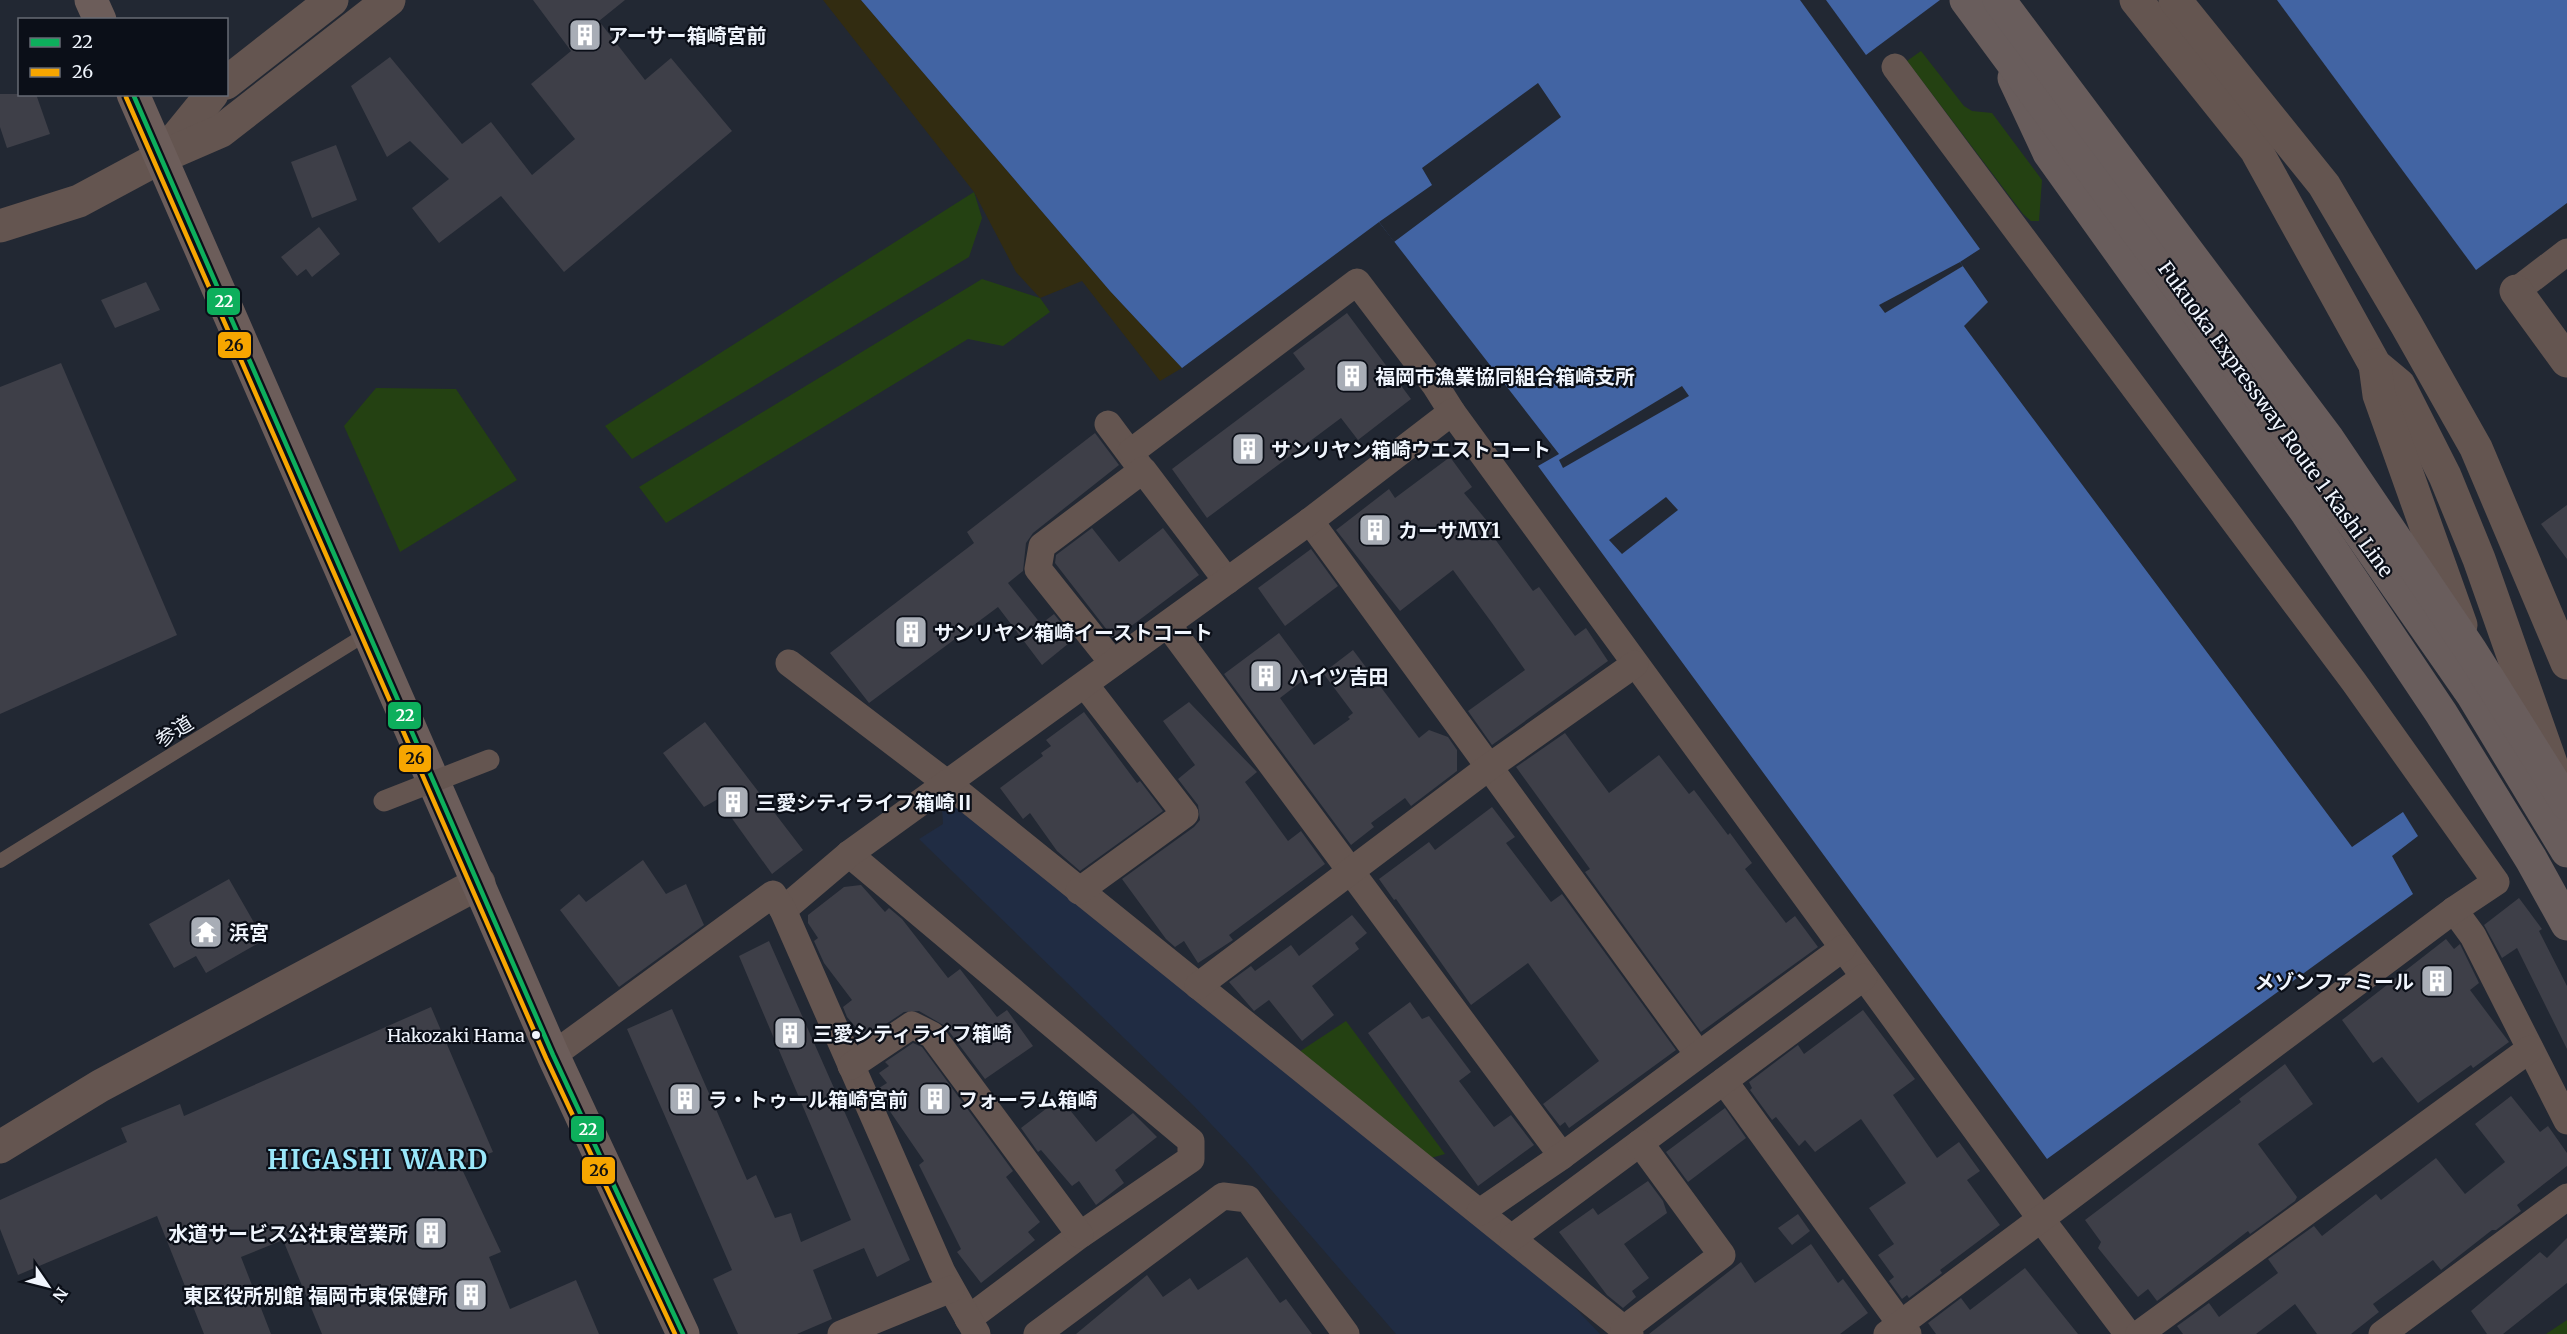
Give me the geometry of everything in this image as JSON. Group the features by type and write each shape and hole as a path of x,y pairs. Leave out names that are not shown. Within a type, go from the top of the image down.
{"highway":[{"path":"91,0 99,18"},
{"name":"Fukuoka Expressway Route 1 Kashi Line","path":"1966,0 2354,523 2472,694 2567,851"},
{"name":"Fukuoka Expressway Route 1 Kashi Line","path":"1998,0 2328,439 2471,651 2567,804"},
{"path":"1999,44 2049,153 2307,513 2441,713 2531,859 2567,924"},
{"path":"134,96 553,1055 683,1334"}],"street":[{"path":"228,81 332,0"},
{"path":"0,226 79,201 161,157 221,131 389,0"},
{"path":"2136,0 2256,150 2375,365 2379,395 2453,605 2532,804 2567,851"},
{"path":"2175,0 2324,185 2476,448 2567,663"},
{"path":"1724,1081 1899,1331 2041,1219 2454,910 2496,882 2354,682 1895,67"},
{"path":"161,157 210,96"},
{"path":"2567,252 2516,291 2567,361"},
{"path":"1113,663 1038,569 1041,546 1137,461 1357,282 1435,385 1452,412 1635,664 2041,1219 2128,1334"},
{"path":"2375,365 2399,385 2445,476 2479,559 2558,784 2567,826"},
{"path":"783,910 849,855 1086,686 1113,663 1310,521 1452,412"},
{"path":"1108,423 1227,581"},
{"path":"1310,521 1698,1054"},
{"path":"1168,625 1348,872 1562,1156"},
{"path":"789,663 948,784 1513,1237 1627,1332 1722,1255 1640,1143"},
{"path":"1198,986 1489,767 1635,664"},
{"path":"1079,891 1185,814 1086,686"},
{"path":"384,801 489,760"},
{"path":"553,1055 773,894 783,910 951,1289 973,1326 1080,1235 1191,1159 1191,1141 849,855"},
{"path":"0,1147 100,1086 479,882"},
{"path":"2454,910 2473,936 2567,1121"},
{"path":"1480,1212 1562,1156 1843,948"},
{"path":"1513,1237 1864,977"},
{"path":"851,1065 912,1025 932,1035 1080,1235"},
{"path":"2139,1334 2530,1049"},
{"path":"1037,1334 1223,1196 1248,1199 1346,1334"},
{"path":"2382,1334 2567,1197"},
{"path":"841,1334 951,1289"}],"lane":[{"name":"参道","path":"0,861 368,633"}],"shaded area":[{"path":"954,802 1560,1292 1600,1334 1396,1334 1248,1163 1193,1105 919,839 943,824 942,807"}],"green space":[{"path":"1921,51 1964,106 1972,111 1992,113 2042,180 2039,221 2031,221 2023,214 1907,61"},
{"path":"974,192 982,218 969,257 632,459 605,426"},
{"path":"982,279 1040,298 1050,312 1003,346 968,339 666,523 639,487"},
{"path":"376,388 456,389 517,480 400,552 344,426"},
{"path":"1346,1021 1445,1154 1431,1158 1299,1052"},
{"path":"2567,1320 2567,1334 2546,1334"}],"sand":[{"path":"823,0 861,0 1110,291 1182,368 1160,381 1082,281 1040,298 1016,272 974,192"}],"water":[{"path":"861,0 1800,0 1980,249 1960,262 1988,302 1964,326 2352,847 2403,812 2418,836 2392,856 2413,894 2047,1159 1538,466 1559,454 1379,222 1182,368 1110,291"},
{"path":"1826,0 1940,0 1866,55"},
{"path":"2277,0 2567,0 2567,203 2476,270"}],"pier":[{"path":"1538,83 1561,117 1394,242 1379,222 1432,185 1422,168"},
{"path":"1960,262 1963,266 1885,313 1879,305"},
{"path":"1682,386 1689,396 1563,468 1559,460"},
{"path":"1666,497 1678,510 1622,554 1609,540"}],"building":[{"path":"533,0 625,0 599,21 645,80 671,58 732,131 564,272 501,196 439,243 412,208 449,179 410,141 387,157 351,86 390,57 462,144 491,122 532,175 575,139 531,84 571,51"},
{"path":"0,94 37,96 50,134 7,148 0,127"},
{"path":"336,145 357,200 312,218 291,162"},
{"path":"319,227 340,254 312,277 306,269 297,276 281,257"},
{"path":"146,282 160,310 115,328 101,300"},
{"path":"1347,313 1411,399 1358,440 1341,418 1207,518 1172,469 1305,369 1293,353"},
{"path":"61,363 177,635 0,714 0,387"},
{"path":"1095,433 1119,465 1033,533 1026,543 1023,571 1008,583 1041,624 1054,614 1074,639 1042,665 998,607 869,703 830,653 974,543 967,532"},
{"path":"1450,457 1472,487 1464,493 1496,532 1492,535 1533,591 1539,587 1575,636 1586,628 1608,661 1492,745 1468,711 1525,670 1492,623 1453,570 1400,611 1336,530 1389,489 1395,498"},
{"path":"2567,505 2567,559 2541,524"},
{"path":"1092,528 1119,562 1163,528 1199,575 1114,639 1055,563 1056,555"},
{"path":"1311,549 1338,586 1285,626 1258,588"},
{"path":"1279,633 1310,675 1280,698 1314,745 1350,719 1348,717 1353,713 1323,673 1353,650 1419,738 1429,730 1448,737 1457,750 1457,771 1411,806 1405,798 1371,823 1374,827 1351,845 1224,674"},
{"path":"1189,702 1257,772 1245,782 1288,841 1301,831 1325,864 1229,935 1233,940 1198,963 1184,941 1175,947 1166,939 1122,879 1194,827 1200,820 1198,805 1178,779 1195,765 1163,721"},
{"path":"1084,712 1137,783 1140,781 1163,811 1080,871 1057,851 1030,813 1023,819 1000,788 1043,756 1041,753 1051,746 1046,740"},
{"name":"三愛シティライフ箱崎Ⅱ","path":"705,722 803,850 772,874 718,799 704,807 663,753"},
{"path":"1565,733 1609,793 1659,755 1689,794 1694,790 1728,835 1730,833 1752,863 1745,869 1786,923 1795,916 1818,947 1701,1032 1585,872 1590,869 1516,767"},
{"path":"1492,807 1515,837 1506,843 1551,902 1562,894 1676,1050 1569,1128 1565,1122 1560,1126 1543,1104 1599,1061 1528,963 1471,1005 1396,899 1394,900 1379,879 1429,842 1435,850"},
{"path":"643,860 666,894 686,884 704,925 619,987 560,910 579,894 586,902"},
{"name":"浜宮","path":"229,879 264,940 206,973 196,956 174,968 149,924"},
{"path":"861,885 885,912 889,908 902,919 948,978 960,969 997,1017 1007,1010 1033,1046 985,1079 945,1026 919,1011 904,1012 865,1038 847,1017 843,1007 852,1000 824,963 814,941 818,938 808,923 808,915 844,887"},
{"path":"2519,898 2542,929 2539,931 2567,986 2567,1049 2517,948 2502,958 2484,925"},
{"path":"1352,915 1367,933 1355,943 1359,949 1312,986 1334,1015 1302,1041 1269,1000 1254,1011 1229,982 1251,966 1255,971 1291,945 1299,956"},
{"path":"2446,939 2454,949 2460,944 2479,983 2470,990 2509,1042 2473,1068 2471,1065 2418,1103 2382,1057 2373,1063 2342,1020"},
{"path":"769,941 910,1260 877,1277 864,1248 813,1270 832,1319 797,1334 738,1334 713,1279 732,1270 627,1029 672,1009 747,1180 756,1175 775,1218 791,1213 801,1242 851,1220 739,956"},
{"path":"1410,1002 1422,1019 1429,1016 1471,1072 1459,1081 1494,1127 1511,1115 1534,1145 1478,1186 1368,1033"},
{"path":"431,1007 493,1152 460,1165 501,1252 489,1257 510,1309 576,1280 599,1334 322,1334 283,1240 241,1257 271,1334 204,1334 157,1216 18,1275 0,1229 0,1200 127,1142 121,1128 180,1104 184,1116"},
{"path":"1863,1010 1915,1079 1893,1095 1937,1158 1959,1142 1980,1171 1967,1180 2000,1225 1940,1270 1942,1273 1909,1298 1907,1295 1902,1299 1889,1281 1894,1277 1878,1255 1894,1244 1869,1208 1906,1183 1861,1119 1815,1152 1805,1140 1799,1146 1776,1117 1772,1120 1750,1090 1752,1088 1749,1082 1798,1045 1804,1054"},
{"path":"913,1043 922,1047 1013,1171 1006,1177 1040,1222 1028,1232 1035,1240 981,1283 957,1252 961,1249 919,1165 924,1161 887,1107 879,1088 887,1083 879,1073 889,1066 885,1062"},
{"path":"2285,1064 2313,1104 2258,1144 2297,1197 2295,1201 2250,1234 2248,1231 2157,1301 2148,1289 2138,1297 2098,1248 2101,1242 2085,1220 2241,1102 2239,1099"},
{"path":"2511,1096 2540,1132 2548,1126 2567,1153 2567,1166 2517,1205 2521,1211 2496,1230 2492,1230 2441,1270 2433,1260 2373,1304 2379,1312 2351,1334 2317,1334 2295,1304 2256,1334 2183,1334 2177,1326 2209,1303 2219,1317 2278,1273 2268,1259 2314,1226 2322,1236 2376,1194 2381,1200 2436,1158 2465,1194 2505,1162 2475,1124"},
{"path":"1060,1098 1096,1142 1133,1113 1157,1137 1115,1170 1124,1183 1096,1205 1079,1181 1072,1186 1041,1150 1038,1152 1021,1128"},
{"path":"1725,1108 1746,1138 1688,1182 1666,1152"},
{"path":"1648,1181 1663,1201 1667,1213 1624,1244 1649,1278 1632,1291 1636,1297 1623,1308 1607,1295 1559,1232 1593,1208 1598,1215"},
{"path":"1798,1214 1810,1231 1792,1245 1778,1228"},
{"path":"2567,1238 2567,1283 2503,1334 2487,1334 2471,1311 2540,1252 2547,1258"},
{"path":"1811,1244 1838,1283 1843,1279 1868,1313 1840,1334 1649,1334 1741,1262 1755,1283"},
{"path":"1247,1257 1280,1303 1286,1299 1312,1334 1076,1334 1147,1275 1163,1297 1190,1278 1198,1290"},
{"path":"2025,1268 2078,1334 1936,1334 1928,1323 1961,1298 1970,1310"}],"transit line":[{"name":"22","path":"134,96 553,1055 683,1334"},
{"name":"26","path":"126,97 546,1058 675,1334"}],"place":[{"name":"アーサー箱崎宮前","path":"585,35"},
{"name":"福岡市漁業協同組合箱崎支所","path":"1352,376"},
{"name":"サンリヤン箱崎ウエストコート","path":"1248,449"},
{"name":"カーサMY1","path":"1375,530"},
{"name":"サンリヤン箱崎イーストコート","path":"911,632"},
{"name":"ハイツ吉田","path":"1266,676"},
{"name":"三愛シティライフ箱崎Ⅱ","path":"733,802"},
{"name":"浜宮","path":"206,932"},
{"name":"メゾンファミール","path":"2437,981"},
{"name":"三愛シティライフ箱崎","path":"790,1033"},
{"name":"Hakozaki Hama","path":"536,1035"},
{"name":"ラ・トゥール箱崎宮前","path":"685,1099"},
{"name":"フォーラム箱崎","path":"935,1099"},
{"name":"水道サービス公社東営業所","path":"431,1233"},
{"name":"東区役所別館 福岡市東保健所","path":"471,1295"}],"district":[{"name":"HIGASHI WARD","path":"378,1159"}]}
